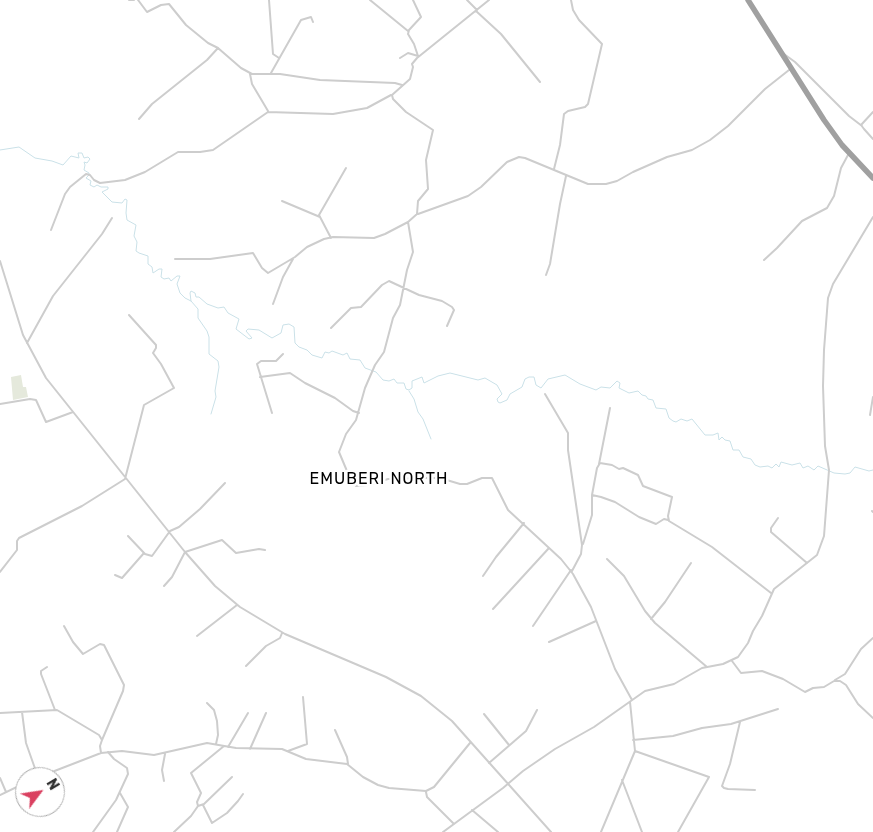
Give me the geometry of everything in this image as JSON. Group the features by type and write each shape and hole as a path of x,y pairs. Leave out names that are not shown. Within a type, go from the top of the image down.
{"highway":[{"path":"748,0 816,109 850,154 873,178"}],"street":[{"path":"129,0 134,0"},
{"path":"138,0 147,12 161,5 168,4 186,25 250,74 271,73 320,80 384,82 402,85"},
{"path":"269,0 273,54 279,58"},
{"path":"370,0 408,31 408,36 414,44 418,56"},
{"path":"408,31 421,17 413,0"},
{"path":"467,0 501,34 540,82"},
{"path":"51,230 65,194 84,175 89,174 100,183 115,182 145,172 178,152 213,150 268,112 333,114 367,108 402,85 412,76 412,64 418,56 489,0"},
{"path":"554,170 560,145 564,114 568,110 588,105 602,44 579,20 573,10 571,0"},
{"path":"271,73 301,20 311,17 313,22"},
{"path":"139,119 152,104 207,60 218,48"},
{"path":"780,51 800,67 849,116 862,126 873,139"},
{"path":"400,58 408,53 418,56"},
{"path":"175,259 210,259 243,256 253,253 262,268 268,273 293,259 314,243 331,238 374,238 408,222 417,214 471,194 482,187 501,166 516,158 525,158 588,184 613,182 667,157 692,150 710,140 728,126 765,89 800,67"},
{"path":"250,74 252,84 268,112"},
{"path":"392,93 392,98 400,107 433,130 426,160 427,191 418,201 417,214"},
{"path":"862,126 873,112"},
{"path":"764,260 802,221 827,208 834,196 841,168 850,154"},
{"path":"320,217 322,209 346,168"},
{"path":"546,275 550,264 566,176"},
{"path":"282,201 320,217 331,238"},
{"path":"443,832 508,784 522,771 594,727 645,691 674,684 707,667 732,661 746,648 762,616 771,592 776,586 817,555 824,536 829,471 825,446 823,386 828,298 832,284 873,217"},
{"path":"27,343 52,296 102,234 112,218"},
{"path":"408,222 413,252 400,306 392,321 384,352 371,373 359,413 346,434 339,452 353,484 364,486 383,480 422,478 440,478 460,484 467,484 490,477 496,484 505,507 524,523 572,571 631,701 635,751 601,832"},
{"path":"273,304 283,277 293,259"},
{"path":"0,261 27,343 50,384 74,411 185,552 215,586 237,604 282,633 372,670 414,691 445,714 551,832"},
{"path":"331,328 351,308 361,307 387,282 394,283 452,307 454,310 447,326"},
{"path":"0,572 17,550 19,538 44,527 82,506 126,477 142,408 147,402 174,387 153,353 156,346 129,315"},
{"path":"272,413 257,363 261,361 276,361 283,354"},
{"path":"260,377 290,373 304,383 335,398 359,413"},
{"path":"544,394 567,431 582,545"},
{"path":"870,415 873,397"},
{"path":"0,404 30,399 36,400 46,422 74,411"},
{"path":"533,626 580,558 582,545 592,515 592,495 610,408"},
{"path":"599,464 603,463 616,468 624,468 639,476 643,486 671,496 668,520"},
{"path":"128,536 144,553 152,556 170,531 176,529 200,509 225,483"},
{"path":"592,495 615,502 639,517 656,524 664,519 668,520 720,552 771,592"},
{"path":"778,518 770,531 807,563"},
{"path":"483,576 524,523"},
{"path":"164,586 172,577 185,552 222,540 236,553 264,550"},
{"path":"493,609 549,548"},
{"path":"116,575 122,578 144,553"},
{"path":"607,559 624,576 641,606 651,619 707,667"},
{"path":"651,619 665,602 691,563"},
{"path":"197,636 237,604"},
{"path":"550,642 596,621"},
{"path":"64,626 73,642 83,654 100,644 104,645 124,685 102,740 100,753"},
{"path":"246,666 266,646 280,638 282,633"},
{"path":"732,661 741,673 764,672 770,676 782,679 805,692 813,688 824,687 845,674 861,649 873,638"},
{"path":"47,667 41,671 41,674 55,710"},
{"path":"834,681 840,681 846,685 857,703 873,718"},
{"path":"288,751 307,744 303,697"},
{"path":"208,703 214,710 217,721 218,735 216,744"},
{"path":"633,740 673,736 702,728 740,722 778,709"},
{"path":"0,713 55,710 99,735 102,740"},
{"path":"489,763 526,731 537,710"},
{"path":"22,712 26,743 34,767"},
{"path":"250,749 266,712"},
{"path":"228,747 248,713"},
{"path":"484,714 509,745"},
{"path":"740,722 730,764 722,786 728,789 755,790"},
{"path":"335,730 347,757 348,764"},
{"path":"64,767 100,753 165,754 198,744 216,744 250,749 282,749 306,759 348,764 363,777 378,785 389,788 426,791 434,787 471,742"},
{"path":"174,832 191,816 198,806 197,802 201,793 192,773 224,746"},
{"path":"635,751 709,777 678,832"},
{"path":"93,832 120,793 128,771 108,752"},
{"path":"164,780 162,770 165,754"},
{"path":"198,806 203,805 232,777"},
{"path":"0,778 6,792"},
{"path":"622,780 642,832"},
{"path":"0,795 15,788"},
{"path":"426,791 427,797 454,824"},
{"path":"117,832 128,807 120,793"},
{"path":"203,805 212,823 228,813 243,794"},
{"path":"472,810 498,832"}],"shaded area":[{"path":"21,375 23,387 26,387 28,397 13,400 11,377"}],"waterway":[{"path":"0,150 19,147 35,158 63,165 71,156 79,158 78,153 82,153 84,158 88,157 90,159 87,163 84,162 84,170 89,173 86,178 91,181 90,185 94,187 97,185 108,187 108,189 102,192 112,202 122,203 125,199 127,200 127,220 136,225 134,236 137,242 136,251 148,256 148,264 152,267 153,273 162,269 161,277 164,279 169,278 171,281 180,276 177,284 180,293 198,309 198,318 207,331 209,354 218,361 219,367 215,391 216,397 211,414"},
{"path":"191,301 191,291 195,293 196,297 199,297 207,304 218,308 224,307 228,313 239,319 236,329 249,339 252,338 246,331 248,329 259,330 272,338 281,333 283,325 289,324 294,327 295,343 312,355 322,358 325,352 329,353 332,351 343,355 347,353 350,359 360,360 365,368 376,372 383,380 389,381 394,379 397,383 404,383 406,389 409,390 412,388 412,381 422,377 424,383 438,376 450,373 478,380 485,378 497,385 502,394 497,399 500,403 507,400 510,394 522,387 525,379 529,377 534,377 536,385 541,388 548,379 565,375 580,384 596,390 601,387 610,388 617,381 620,383 619,388 629,393 638,391 648,399 653,400 656,408 666,409 669,418 673,421 692,419 705,435 718,433 719,440 722,437 730,441 733,450 739,450 743,457 751,459 755,465 760,467 768,466 772,468 776,464 779,467 781,462 792,465 800,463 803,468 808,466 814,470 818,466 834,473 845,474 850,473 855,467 869,471 873,470"},
{"path":"409,391 431,439"}],"district":[{"name":"EMUBERI NORTH","path":"379,479"}]}
